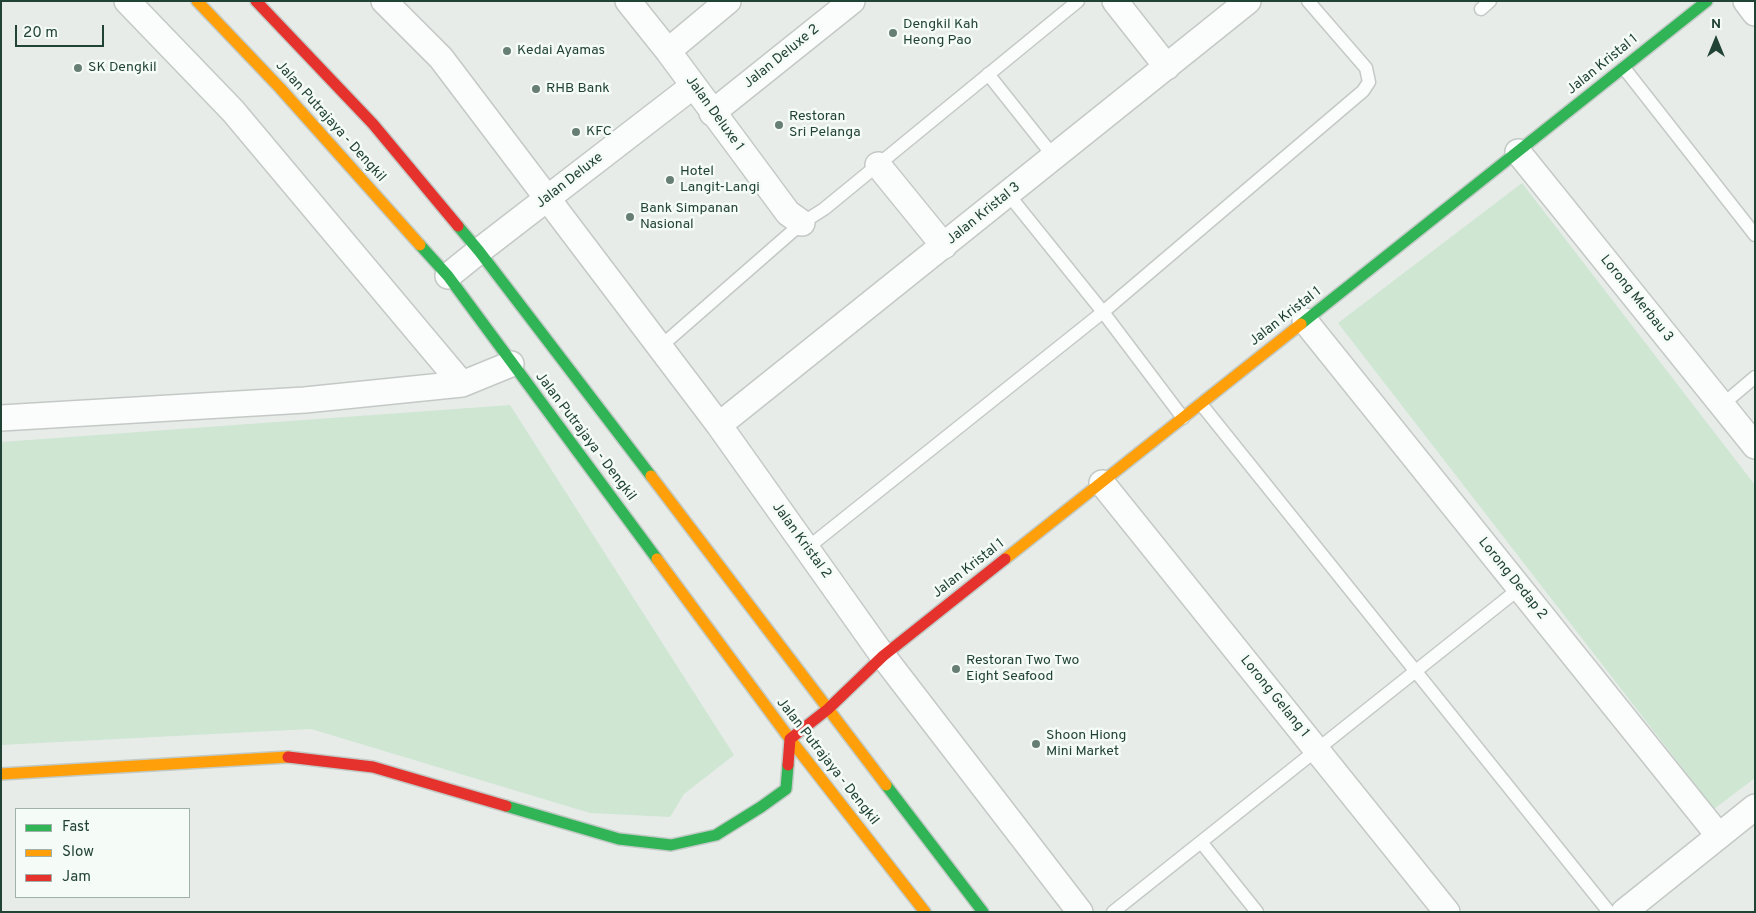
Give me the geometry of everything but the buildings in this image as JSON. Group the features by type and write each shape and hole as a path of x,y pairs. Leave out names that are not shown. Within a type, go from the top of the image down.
{"main road":[{"name":"Jalan Putrajaya - Dengkil","path":"197,1 280,88 448,276 790,739 925,912"},
{"name":"Jalan Putrajaya - Dengkil","path":"256,1 373,124 479,251 984,912"},
{"name":"Jalan Kristal 1","path":"790,739 828,709 884,656 1708,1"},
{"path":"1,774 291,757 373,767 619,839 671,845 716,835 786,789 790,739"}],"street":[{"path":"127,1 233,111 462,384"},
{"name":"Jalan Kristal 2","path":"384,1 441,58 719,426 806,550 884,656 1080,912"},
{"name":"Jalan Deluxe 1","path":"628,1 668,51 692,86 788,213 802,223"},
{"path":"668,51 728,1"},
{"name":"Jalan Deluxe 2","path":"712,113 852,1"},
{"path":"1115,1 1167,67"},
{"name":"Jalan Kristal 3","path":"719,426 1248,1"},
{"path":"1746,1 1755,13"},
{"name":"Jalan Deluxe","path":"448,276 692,86"},
{"name":"Lorong Merbau 3","path":"1518,152 1755,446"},
{"path":"878,165 944,246"},
{"name":"Lorong Dedap 2","path":"1305,321 1719,836"},
{"path":"1,418 305,400 462,384 512,364"},
{"name":"Lorong Gelang 1","path":"1102,483 1447,912"},
{"path":"1624,912 1755,807"}],"lane":[{"path":"660,347 802,223 878,165 1078,1"},
{"path":"806,550 1103,312 1363,91 1369,82 1366,68 1308,1"},
{"path":"1624,68 1755,234"},
{"path":"988,74 1054,157"},
{"path":"1008,194 1103,312 1183,418"},
{"path":"1722,405 1755,377"},
{"path":"1200,404 1609,912"},
{"path":"1113,912 1520,588"},
{"path":"1201,842 1257,912"}],"green space":[{"path":"1522,183 1755,485 1755,778 1714,809 1338,323"},
{"path":"510,405 734,755 684,794 670,817 590,813 311,729 1,745 1,442"}],"traffic: fast":[{"path":"1301,324 1707,1"},
{"path":"458,226 651,476"},
{"path":"420,245 448,276 657,559"},
{"path":"506,806 619,839 671,845 716,835 761,807 786,789 788,765"},
{"path":"886,785 983,912"}],"traffic: slow":[{"path":"197,1 280,88 420,245"},
{"path":"1005,559 1301,324"},
{"path":"651,476 886,785"},
{"path":"657,559 790,739 925,912"},
{"path":"1,774 288,757"}],"traffic: jam":[{"path":"256,1 373,124 458,226"},
{"path":"788,765 790,739 828,709 883,656 1005,559"},
{"path":"288,757 373,767 506,806"}],"place":[{"name":"Dengkil Kah Heong Pao","path":"893,33"},
{"name":"Kedai Ayamas","path":"507,51"},
{"name":"SK Dengkil","path":"78,68"},
{"name":"RHB Bank","path":"536,89"},
{"name":"Restoran Sri Pelanga","path":"779,125"},
{"name":"KFC","path":"576,132"},
{"name":"Hotel Langit-Langi","path":"670,180"},
{"name":"Bank Simpanan Nasional","path":"630,217"},
{"name":"Restoran Two Two Eight Seafood","path":"956,669"},
{"name":"Shoon Hiong Mini Market","path":"1036,744"}]}
